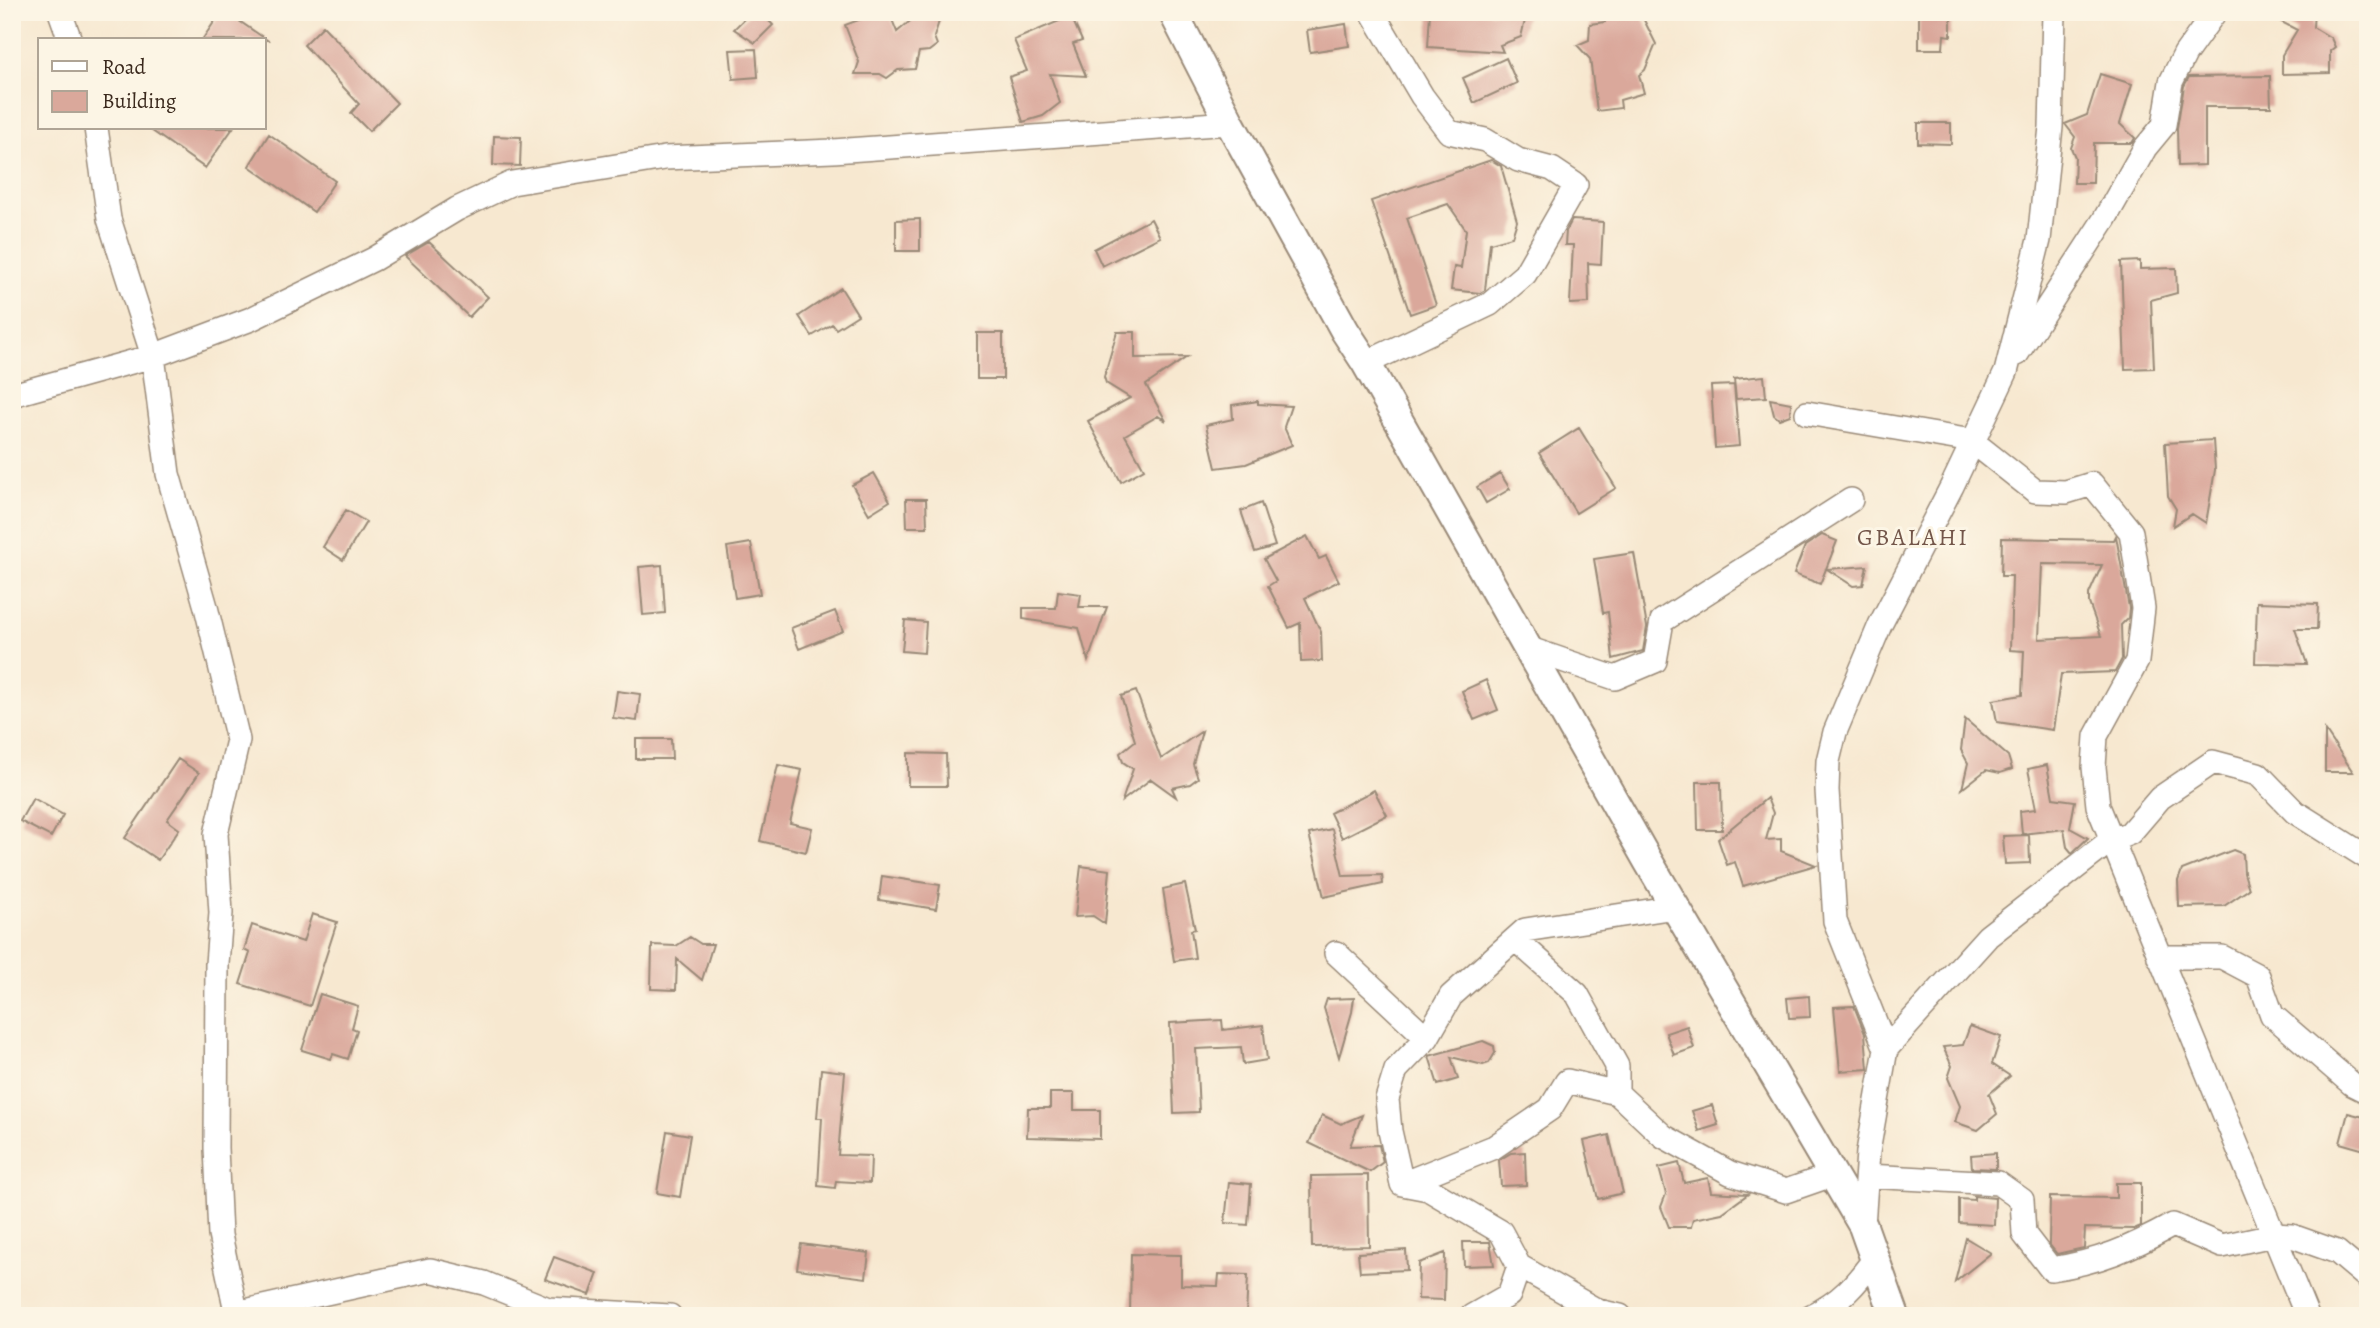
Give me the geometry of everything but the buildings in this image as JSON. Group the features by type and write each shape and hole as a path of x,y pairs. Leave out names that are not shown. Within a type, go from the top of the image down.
{"street":[{"path":"60,12 68,38"},
{"path":"1174,12 1230,123 1345,331 1366,363 1675,907 1863,1226 1895,1316"},
{"path":"1366,363 1490,304 1525,274 1576,185 1552,169 1518,160 1485,140 1449,132 1422,96 1372,12"},
{"path":"2006,372 2039,240 2051,127 2054,12"},
{"path":"1863,1226 1867,1176 1886,1049 1835,921 1826,790 1828,761 1835,732 1880,625 2006,372 2104,220 2145,148 2164,125 2171,82 2185,54 2215,12"},
{"path":"12,395 153,356 251,319 362,265 457,209 512,183 665,158 834,151 1230,123"},
{"path":"96,130 109,219 153,356 169,474 206,607 238,740 216,834 221,913 217,964 217,1160 220,1235 236,1315 430,1270 484,1283 548,1309 670,1316"},
{"path":"1807,413 1972,441 2035,491 2067,492 2092,485 2131,532 2143,608 2137,661 2096,736 2094,767 2098,806 2109,841 2306,1316"},
{"path":"1527,648 1615,678 1655,661 1662,621 1852,500"},
{"path":"1886,1049 1988,936 2109,841 2130,833 2160,798 2213,762 2258,774 2295,812 2368,858"},
{"path":"1402,1184 1390,1131 1387,1098 1396,1070 1427,1038 1451,996 1525,930 1675,907"},
{"path":"1515,939 1577,994 1617,1066 1618,1093"},
{"path":"1336,953 1427,1038"},
{"path":"2159,957 2222,957 2258,976 2272,1015 2353,1084 2368,1092"},
{"path":"1402,1184 1494,1147 1550,1109 1567,1080 1618,1093 1663,1136 1731,1173 1786,1191 1832,1175"},
{"path":"1867,1176 1998,1183 2022,1200 2024,1234 2051,1269 2086,1264 2126,1251 2173,1225 2222,1246 2273,1236 2292,1236 2337,1252 2368,1278"},
{"path":"1402,1184 1428,1189 1501,1232 1519,1266 1598,1311 1620,1316"},
{"path":"1811,1316 1834,1305 1853,1288 1875,1258"},
{"path":"1472,1316 1508,1295 1519,1266"}],"district":[{"name":"GBALAHI","path":"1913,537"}]}
